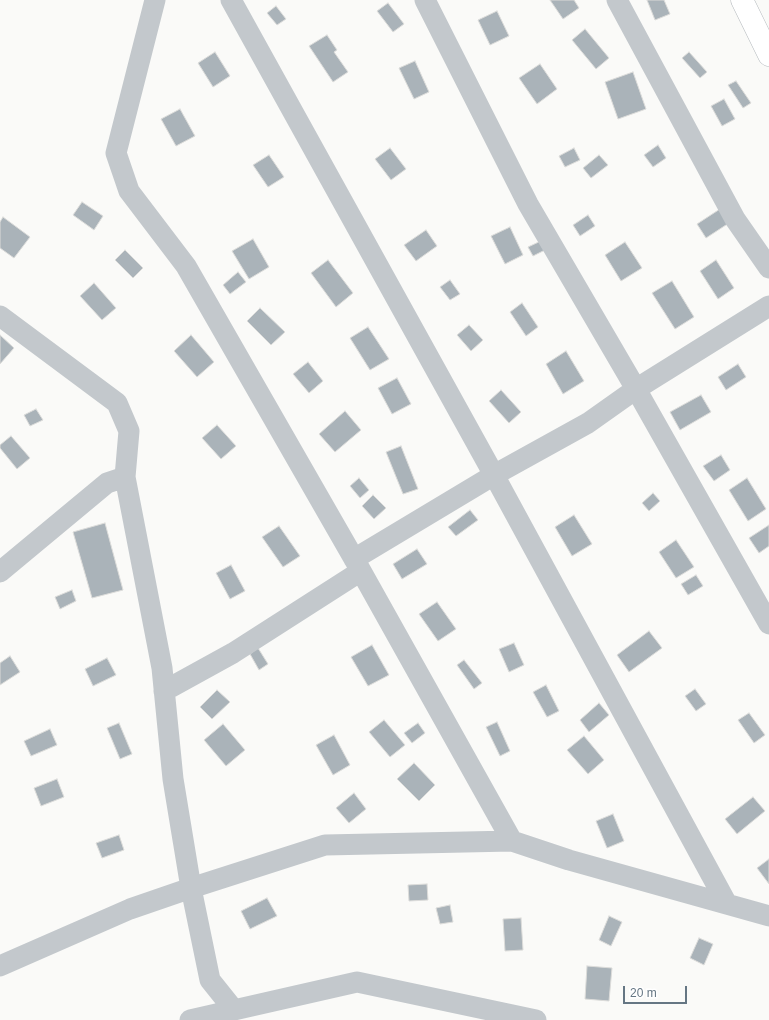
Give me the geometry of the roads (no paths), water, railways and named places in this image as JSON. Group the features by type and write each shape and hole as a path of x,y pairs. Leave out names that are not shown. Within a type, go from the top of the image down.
{"highway":[{"path":"742,0 769,55"}],"street":[{"path":"155,0 116,153 129,191 186,266 357,565 512,841"},
{"path":"425,0 528,204 636,389 769,624"},
{"path":"616,0 735,219 769,268"},
{"path":"237,2 727,904"},
{"path":"164,691 233,653 357,565 494,475 588,423 636,389 769,306"},
{"path":"0,316 117,403 129,431 125,477 162,668 173,779 192,888 210,980 234,1010"},
{"path":"1,567 107,483 125,477"},
{"path":"0,966 130,909 325,844 512,841 569,860 769,916"},
{"path":"190,1020 357,982 536,1020"}]}
